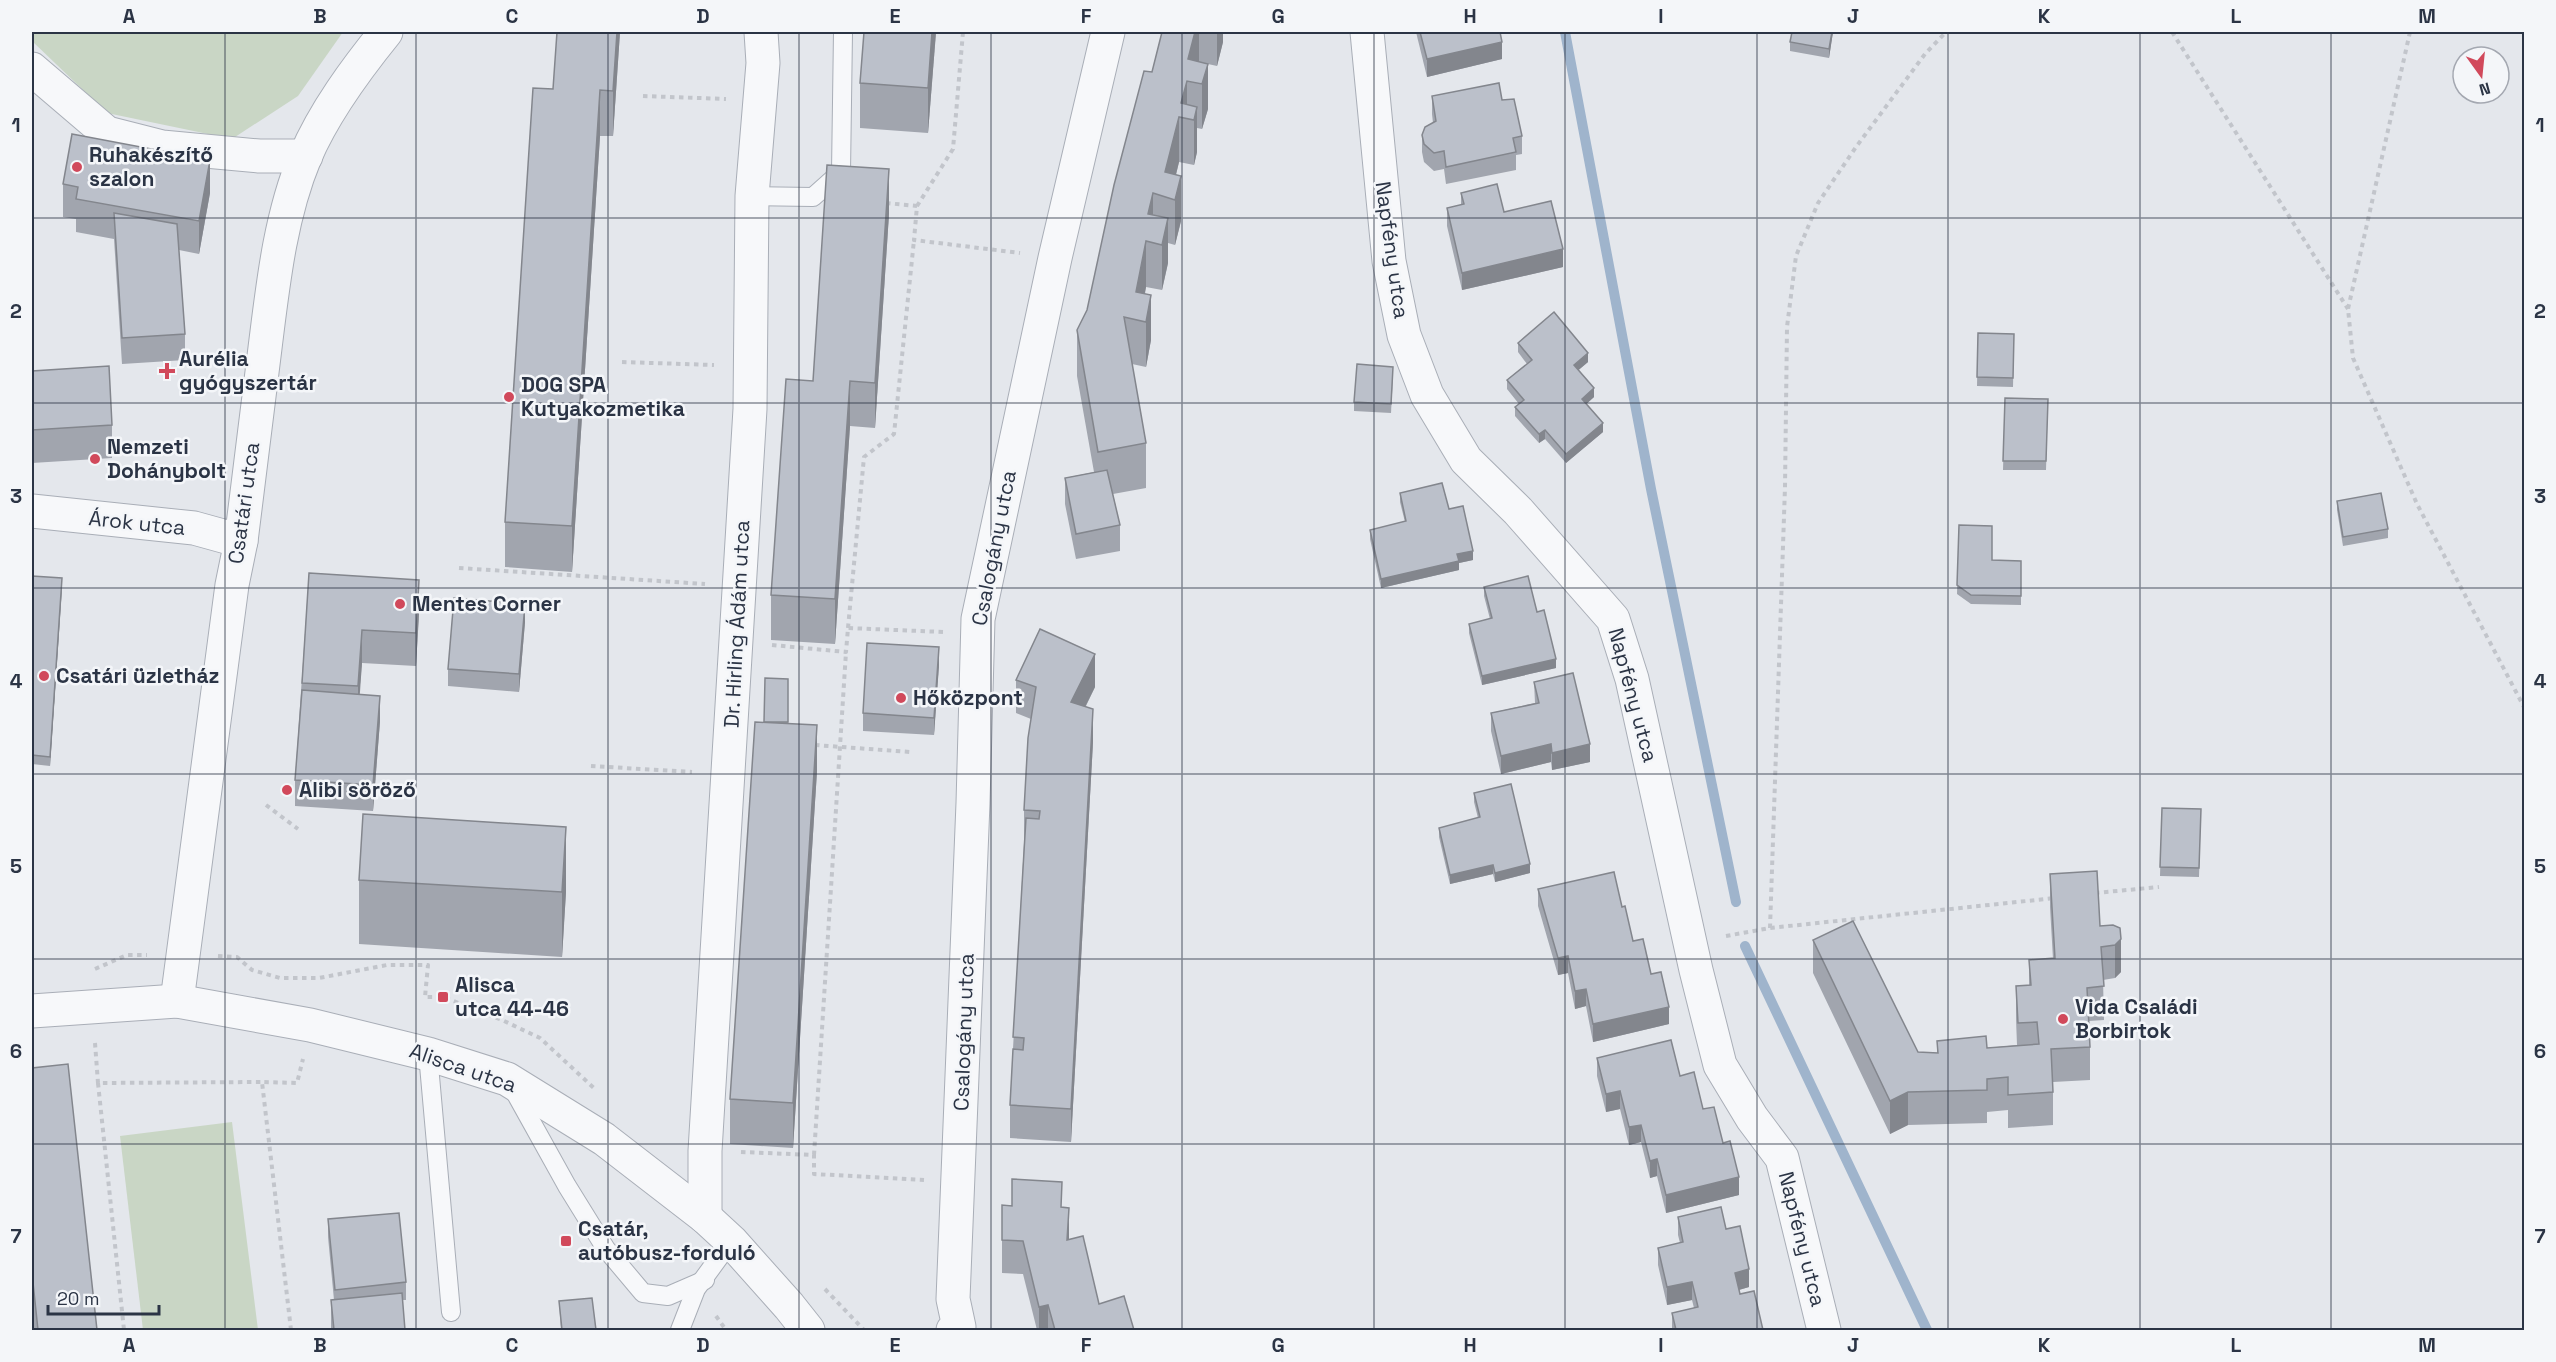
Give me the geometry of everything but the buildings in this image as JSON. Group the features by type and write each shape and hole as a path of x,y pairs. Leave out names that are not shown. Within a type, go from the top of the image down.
{"street":[{"name":"Csatári utca","path":"177,1001 232,585 241,541 274,275 290,201 306,156 326,119 367,55 386,32"},
{"name":"Dr. Hirling Ádám utca","path":"705,1217 705,1151 750,409 752,196 763,63 761,32"},
{"name":"Csalogány utca","path":"958,1329 953,1299 978,620 1055,258 1108,32"},
{"name":"Napfény utca","path":"1367,32 1389,261 1404,335 1427,395 1466,460 1518,511 1612,619 1632,679 1690,943 1720,1065 1752,1118 1782,1158 1824,1330"},
{"path":"32,69 107,133 162,147 260,156 306,156"},
{"name":"Árok utca","path":"32,512 194,528 241,541"},
{"name":"Alisca utca","path":"32,1011 177,1001 310,1025 428,1054 507,1079 604,1139 705,1217 731,1241 808,1330"}],"lane":[{"path":"752,196 813,197 841,172 843,32"},
{"path":"428,1054 451,1312"},
{"path":"507,1079 567,1186 606,1249 644,1293 668,1296 705,1280"},
{"path":"680,1330 696,1289 705,1280 731,1241"}],"path":[{"path":"958,1182 814,1174 814,1155 846,652 864,457 894,434 917,206 953,149 963,32"},
{"path":"1770,928 1785,487 1787,327 1796,256 1818,203 1904,82 1946,32"},
{"path":"2172,32 2348,309"},
{"path":"2410,32 2348,309 2354,358 2413,494 2524,707"},
{"path":"643,96 760,100"},
{"path":"883,203 917,206"},
{"path":"914,240 1055,258"},
{"path":"622,362 750,366"},
{"path":"459,568 739,587"},
{"path":"848,628 916,631"},
{"path":"735,642 846,652"},
{"path":"807,745 910,752"},
{"path":"591,766 728,774"},
{"path":"266,805 298,829"},
{"path":"2088,894 2159,887"},
{"path":"1690,943 1770,928 2065,897"},
{"path":"92,1007 124,1330"},
{"path":"98,1083 297,1083 310,1025"},
{"path":"261,1082 291,1330"},
{"path":"741,1152 814,1155"}],"green space":[{"path":"32,32 343,32 298,96 232,139 107,113 32,41"},
{"path":"232,1122 258,1330 143,1330 120,1136"}],"waterway":[{"path":"1565,32 1651,489 1736,902"},
{"path":"1745,946 1927,1330"}],"place":[{"name":"Ruhakészítő szalon","path":"77,167"},
{"name":"Aurélia gyógyszertár","path":"167,371"},
{"name":"DOG SPA Kutyakozmetika","path":"509,397"},
{"name":"Nemzeti Dohánybolt","path":"95,459"},
{"name":"Mentes Corner","path":"400,604"},
{"name":"Csatári üzletház","path":"44,676"},
{"name":"Hőközpont","path":"901,698"},
{"name":"Alibi söröző","path":"287,790"},
{"name":"Alisca utca 44-46","path":"443,997"},
{"name":"Vida Családi Borbirtok","path":"2063,1019"},
{"name":"Csatár, autóbusz-forduló","path":"566,1241"}]}
